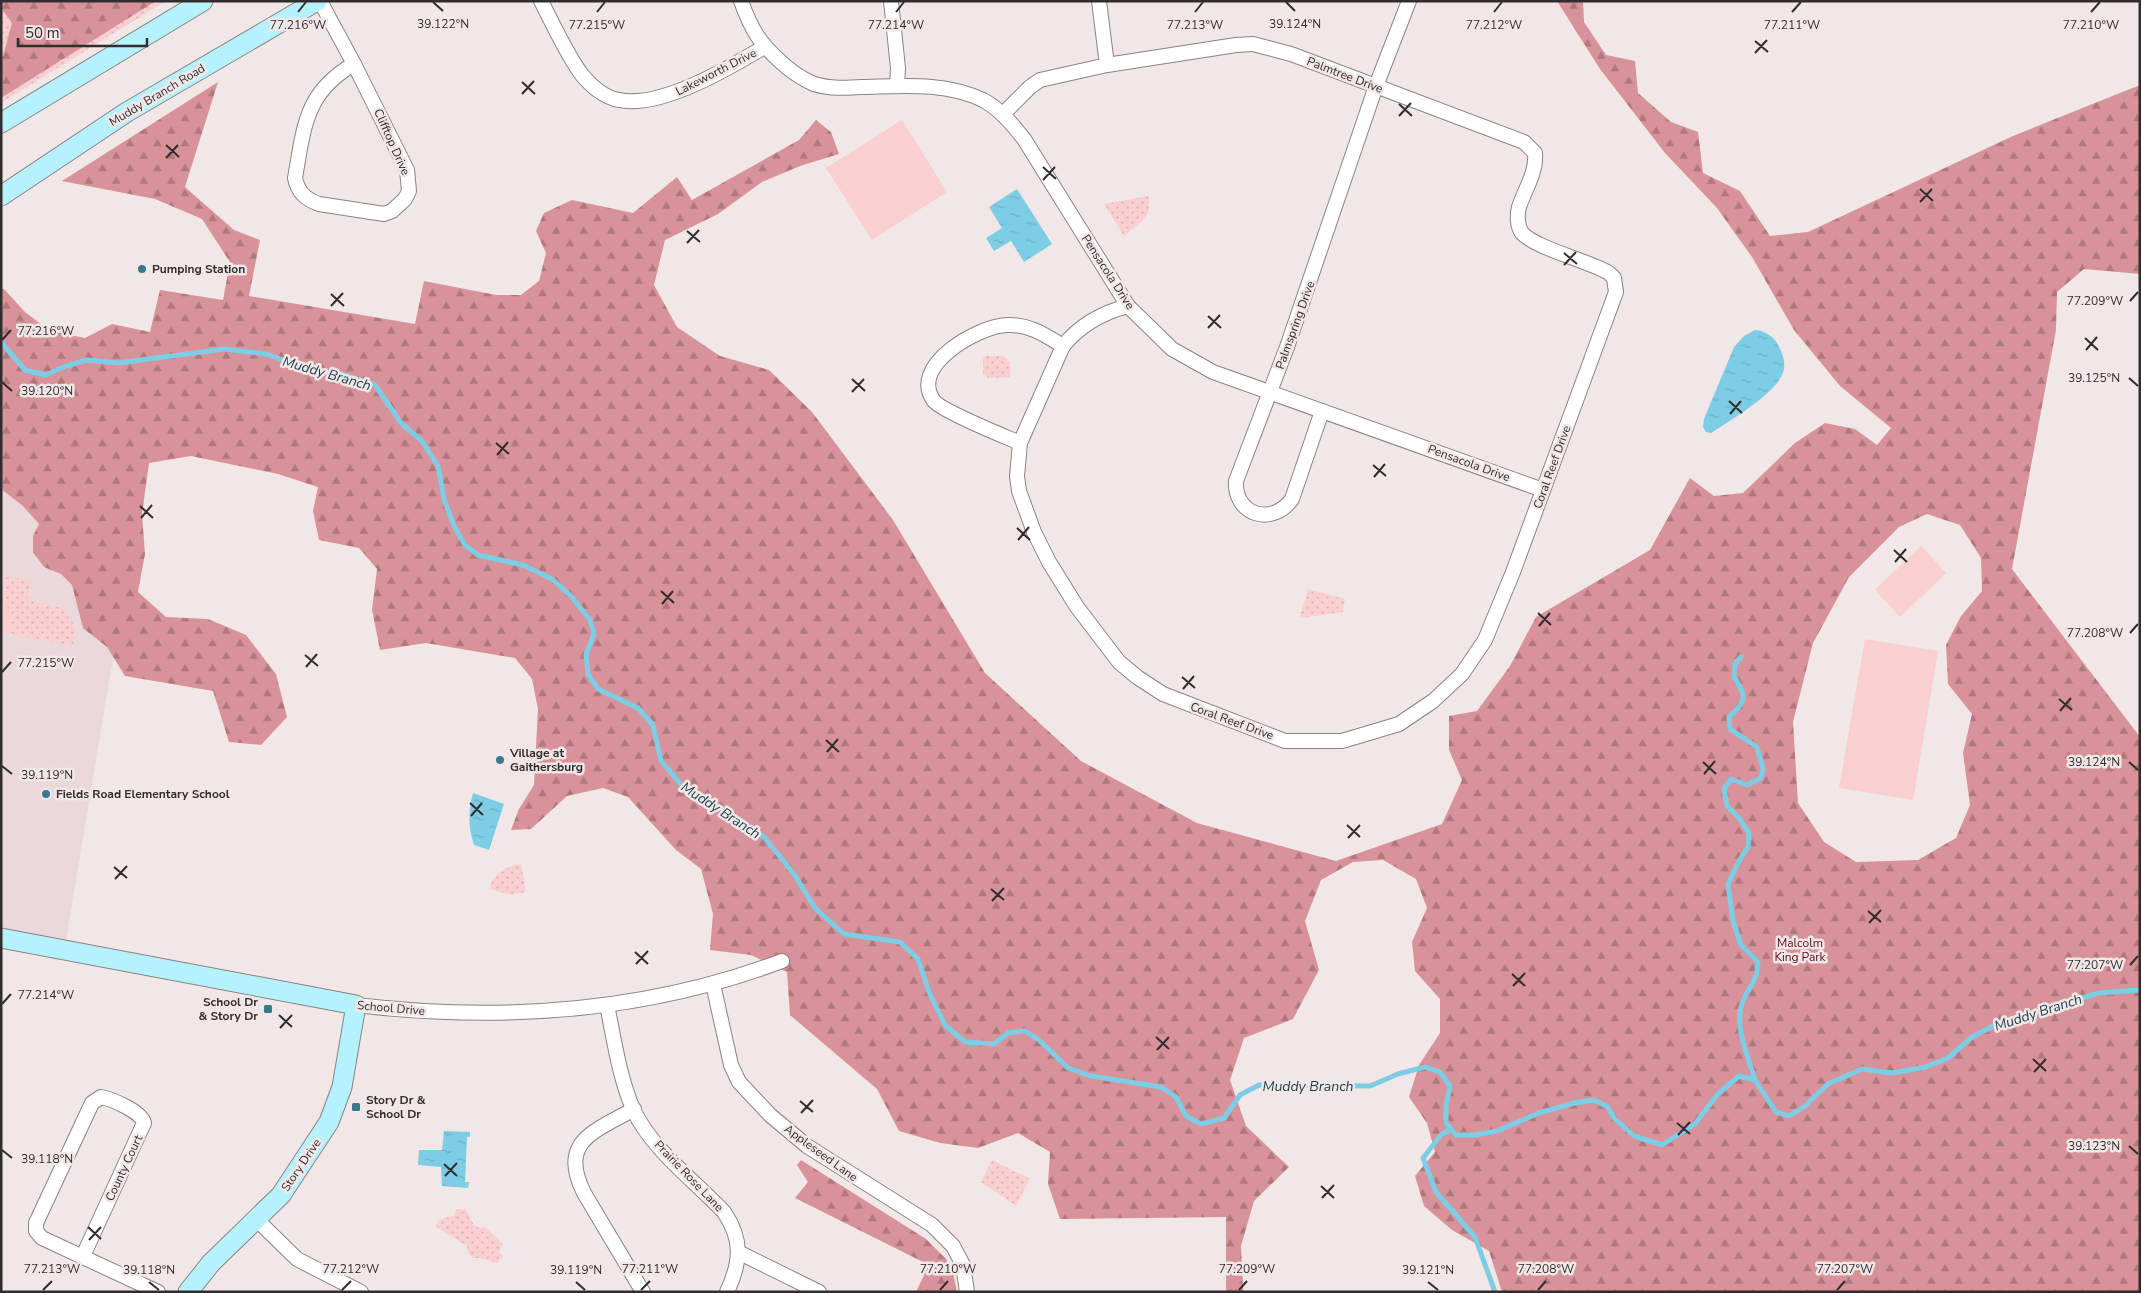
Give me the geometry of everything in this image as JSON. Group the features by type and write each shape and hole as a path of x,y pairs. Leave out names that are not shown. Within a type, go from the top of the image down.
{"street":[{"path":"1,123 203,1"},
{"name":"Clifftop Drive","path":"319,1 354,64 408,170 409,191 405,199 392,211 384,214 319,204 309,200 296,187 295,178 305,120 315,99 329,82 354,64"},
{"name":"Muddy Branch Road","path":"1,196 127,112 319,1"},
{"name":"Lakeworth Drive","path":"541,1 582,75 599,91 619,100 639,101 668,96 764,47"},
{"name":"Pensacola Drive","path":"741,1 746,16 764,47 795,74 814,84 835,88 934,86 965,92 985,101 1003,114 1034,154 1128,306 1172,349 1213,372 1543,490"},
{"path":"891,1 898,68 897,86"},
{"path":"1099,1 1107,65"},
{"name":"Palmspring Drive","path":"1322,411 1292,499 1279,512 1263,515 1243,505 1236,489 1236,481 1312,277 1376,86 1409,1"},
{"name":"Palmtree Drive","path":"1003,114 1030,87 1040,80 1107,65 1253,44 1290,54 1524,142 1535,152 1535,166 1519,208 1518,224 1521,231 1532,241 1604,270 1614,278"},
{"name":"Coral Reef Drive","path":"1128,306 1108,311 1094,319 1072,336 1063,346 1020,443 1017,476 1019,491 1034,532 1049,562 1077,607 1119,662 1163,694 1285,741 1342,741 1399,724 1432,702 1462,674 1485,640 1510,581 1616,292 1614,278"},
{"path":"1020,443 940,407 930,395 929,388 933,371 950,350 979,331 994,326 1009,324 1026,326 1039,331 1063,346"},
{"name":"School Drive","path":"1,938 356,1005 397,1010 503,1014 607,1005 659,996 713,984 782,961"},
{"name":"Appleseed Lane","path":"713,984 731,1065 739,1082 770,1115 806,1146 932,1225 954,1246 963,1265 967,1292"},
{"name":"Story Drive","path":"188,1292 210,1263 281,1195 329,1122 342,1087 356,1005"},
{"name":"Prairie Rose Lane","path":"607,1005 623,1078 634,1110 662,1151 724,1212 735,1231 738,1252 735,1272 727,1292"},
{"name":"County Court","path":"82,1256 144,1123 144,1119 138,1113 105,1098 98,1098 92,1103 36,1223 36,1231 42,1238 158,1292"},
{"path":"634,1110 591,1134 576,1153 574,1164 576,1177 584,1193 642,1292"},
{"path":"256,1219 297,1259 361,1292"},
{"path":"738,1252 819,1292"}],"shaded area":[{"path":"156,1 166,1 1,103 1,98"},
{"path":"1,8 12,23 3,57 1,57"},
{"path":"902,120 947,192 872,240 826,168"},
{"path":"1148,196 1149,210 1147,215 1124,236 1104,204"},
{"path":"985,356 1003,356 1010,362 1010,377 988,378 983,374 983,358"},
{"name":"Fields Road Elementary School","path":"1,430 114,653 65,947 1,935"},
{"path":"1921,546 1946,573 1900,617 1875,590"},
{"path":"3,577 31,579 27,600 63,608 76,628 73,646 11,634"},
{"path":"1,582 4,582 11,634 1,632"},
{"path":"1308,589 1345,599 1343,612 1302,618 1300,616"},
{"path":"1865,639 1938,651 1913,800 1839,788"},
{"path":"521,864 526,892 511,895 490,889 491,883 501,871"},
{"path":"992,1160 1030,1179 1016,1206 981,1182"},
{"path":"456,1209 465,1209 476,1226 482,1228 484,1226 503,1244 499,1252 503,1256 497,1263 473,1258 468,1253 467,1246 435,1226 439,1220 455,1215"}],"green space":[{"path":"1,1 156,1 1,98 1,57 3,56 12,23 1,8"},
{"name":"Malcolm King Park","path":"1557,1 1583,1 1584,22 1606,55 1635,61 1638,93 1671,122 1698,132 1703,173 1740,191 1770,236 1808,232 2013,136 2140,85 2140,274 2084,269 2057,292 2056,330 2012,569 2140,737 2140,1292 1502,1292 1489,1251 1452,1230 1424,1206 1415,1176 1435,1152 1427,1123 1409,1097 1419,1065 1440,1033 1440,999 1415,971 1412,942 1427,908 1416,879 1383,860 1353,862 1321,880 1305,921 1319,970 1293,1019 1244,1038 1230,1080 1246,1126 1289,1167 1254,1201 1241,1246 1243,1289 1245,1292 1226,1292 1226,1217 1060,1219 1048,1184 1050,1152 1018,1133 978,1148 940,1143 899,1131 877,1089 790,1015 787,972 751,955 710,950 713,914 701,869 676,850 628,797 603,788 567,796 531,829 511,830 519,809 534,785 538,709 532,679 515,658 426,643 380,650 372,610 377,569 359,548 319,540 313,511 318,487 278,474 191,456 149,463 142,514 145,554 138,592 166,617 208,619 246,635 276,674 287,717 261,745 229,742 213,691 125,676 107,647 83,628 72,585 61,574 44,567 33,552 33,536 39,524 23,506 1,489 1,289 4,289 25,312 50,331 85,338 112,324 150,332 160,290 223,300 230,262 202,219 155,199 62,181 218,82 185,187 234,230 260,240 249,296 415,324 424,281 496,295 521,295 539,281 546,253 536,231 544,213 572,200 633,213 677,177 692,200 799,140 816,120 831,132 839,154 800,166 762,182 718,214 665,240 654,285 677,327 720,356 769,370 812,412 893,520 985,673 1081,761 1197,823 1336,861 1442,824 1462,780 1449,750 1449,716 1477,711 1510,666 1536,617 1650,550 1690,478 1714,496 1743,493 1795,443 1825,423 1855,429 1877,445 1891,428 1840,386 1794,330 1752,257 1717,208 1665,153 1600,69","holes":["1927,514 1960,525 1981,558 1982,591 1961,616 1946,645 1948,684 1972,714 1963,753 1970,805 1956,838 1918,860 1856,862 1824,842 1798,803 1793,722 1813,643 1849,577 1899,527"]},
{"path":"801,1160 926,1239 946,1259 953,1272 957,1292 916,1292 929,1265 795,1198 808,1182 797,1165"}],"water":[{"path":"1017,189 1052,244 1024,262 1011,241 994,251 986,238 1002,228 989,207"},
{"path":"1755,330 1770,335 1777,343 1783,355 1784,363 1784,369 1780,378 1774,387 1753,405 1711,433 1706,432 1703,427 1704,419 1734,347 1744,336"},
{"path":"473,793 504,804 489,850 474,845 472,838 469,819"},
{"path":"444,1131 470,1132 470,1137 467,1137 465,1182 469,1182 468,1188 442,1186 441,1167 418,1165 419,1150 442,1150"}],"waterway":[{"name":"Muddy Branch","path":"1,342 25,370 46,375 66,366 87,360 118,363 225,349 266,354 312,370 341,374 375,385 401,423 422,441 438,466 444,499 454,526 465,545 478,555 523,565 552,579 571,596 590,620 594,634 586,655 588,674 598,689 638,708 653,725 661,761 684,788 727,811 764,837 794,874 815,908 844,934 900,942 918,959 929,992 945,1025 965,1042 994,1044 1008,1033 1025,1031 1039,1040 1068,1068 1091,1076 1161,1087 1176,1097 1186,1116 1201,1124 1224,1118 1240,1095 1259,1085 1370,1086 1398,1074 1425,1067 1440,1072 1450,1086 1446,1105 1446,1123 1456,1135 1475,1135 1497,1131 1539,1113 1574,1103 1594,1100 1608,1107 1614,1118 1634,1136 1662,1145 1695,1124 1717,1095 1739,1076 1755,1080 1776,1112 1789,1116 1805,1106 1828,1084 1862,1069 1892,1073 1926,1067 1948,1058 1972,1037 1999,1023 2099,993 2140,990"},
{"path":"1741,657 1735,664 1734,677 1741,689 1743,698 1739,707 1729,717 1730,729 1757,747 1763,769 1761,778 1747,785 1731,779 1724,789 1727,806 1739,818 1749,833 1748,847 1728,884 1733,921 1741,945 1758,962 1755,979 1740,1010 1743,1040 1755,1080"},
{"path":"1451,1129 1441,1135 1423,1158 1436,1192 1475,1237 1495,1292"}],"place":[{"name":"Pumping Station","path":"142,269"},
{"name":"Village at Gaithersburg","path":"500,760"},
{"name":"Fields Road Elementary School","path":"46,794"},
{"name":"School Dr & Story Dr","path":"268,1009"},
{"name":"Story Dr & School Dr","path":"356,1107"}]}
